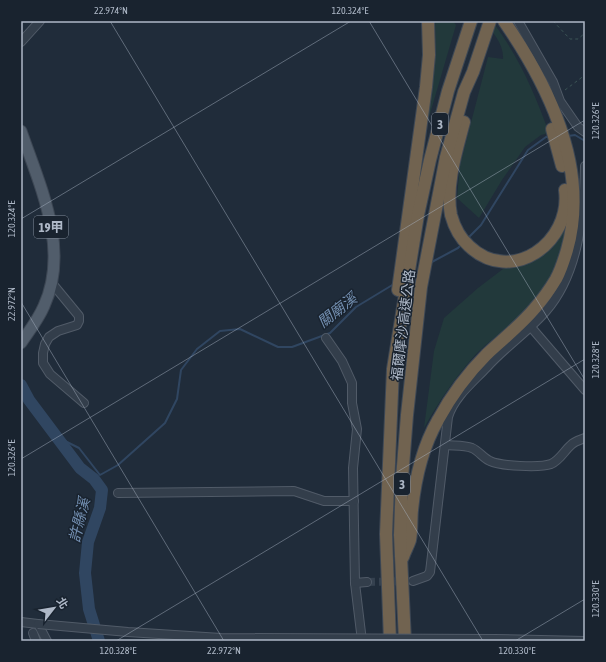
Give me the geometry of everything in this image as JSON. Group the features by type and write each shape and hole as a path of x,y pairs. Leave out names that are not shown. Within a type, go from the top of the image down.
{"highway":[{"path":"413,215 416,156 422,125 429,55 428,21"},
{"name":"3","path":"413,215 430,160 448,91 471,21"},
{"name":"福爾摩沙高速公路","path":"405,641 400,535 403,465 421,287 446,157 464,92 473,72 490,21"},
{"path":"495,21 528,73 554,122"},
{"path":"401,562 410,539 412,509 420,467 438,420 467,376 487,354 524,321 557,278 564,262 574,219 571,172 541,84 504,21"},
{"path":"473,72 472,92 453,169 450,188 451,215 457,230 464,241 473,250 493,260 518,260 530,256 543,248 552,239 564,213 566,195 562,147"},
{"name":"福爾摩沙高速公路","path":"390,641 386,534 393,369 396,334 413,215"}],"main road":[{"name":"19甲","path":"21,131 42,190 53,238 55,258 51,282 44,305 35,323 21,343"}],"street":[{"path":"21,42 40,21"},
{"path":"518,21 553,82 560,101 573,122 585,132"},
{"path":"413,581 427,576 430,572 448,417 451,408 495,358 551,306 563,285 572,264 581,223 585,166"},
{"path":"51,282 79,316 79,320 77,325 58,331 49,337 44,348 43,363 50,374 84,403"},
{"path":"530,326 585,390"},
{"path":"326,338 342,361 352,384 352,403 357,429 353,468 355,583 362,641"},
{"path":"445,445 466,446 473,448 488,461 496,464 542,466 559,459 570,446 585,438"},
{"path":"118,493 294,491 324,501 354,501"},
{"path":"355,583 367,582"},
{"path":"21,622 128,632 221,638 585,641"},
{"path":"38,624 47,641"}],"path":[{"path":"553,21 570,40 578,39 585,33"},
{"path":"558,95 585,75"}],"green space":[{"path":"435,21 453,21 456,25 425,131 434,63"},
{"path":"484,21 492,21 510,47 532,89 549,133 541,135 525,147 502,180 479,218 457,198 460,165 488,57 503,59 500,44"},
{"path":"570,212 568,227 560,256 539,294 519,317 482,348 469,362 448,389 424,428 434,351 444,318 478,288 503,269 531,259"}],"waterway":[{"name":"關廟溪","path":"568,136 575,135 585,141"},
{"name":"關廟溪","path":"467,239 481,225 528,150 546,137 549,137"},
{"name":"關廟溪","path":"430,263 461,245"},
{"name":"關廟溪","path":"57,437 79,448 100,475 118,465 165,423 177,399 181,370 197,349 220,331 240,329 278,347 292,347 330,333 356,307 394,284"},
{"name":"許縣溪","path":"21,385 29,400 80,468 94,479 102,490 100,508 88,542 85,573 89,609 99,641"}],"tunnel":[{"path":"367,582 413,581"}]}
